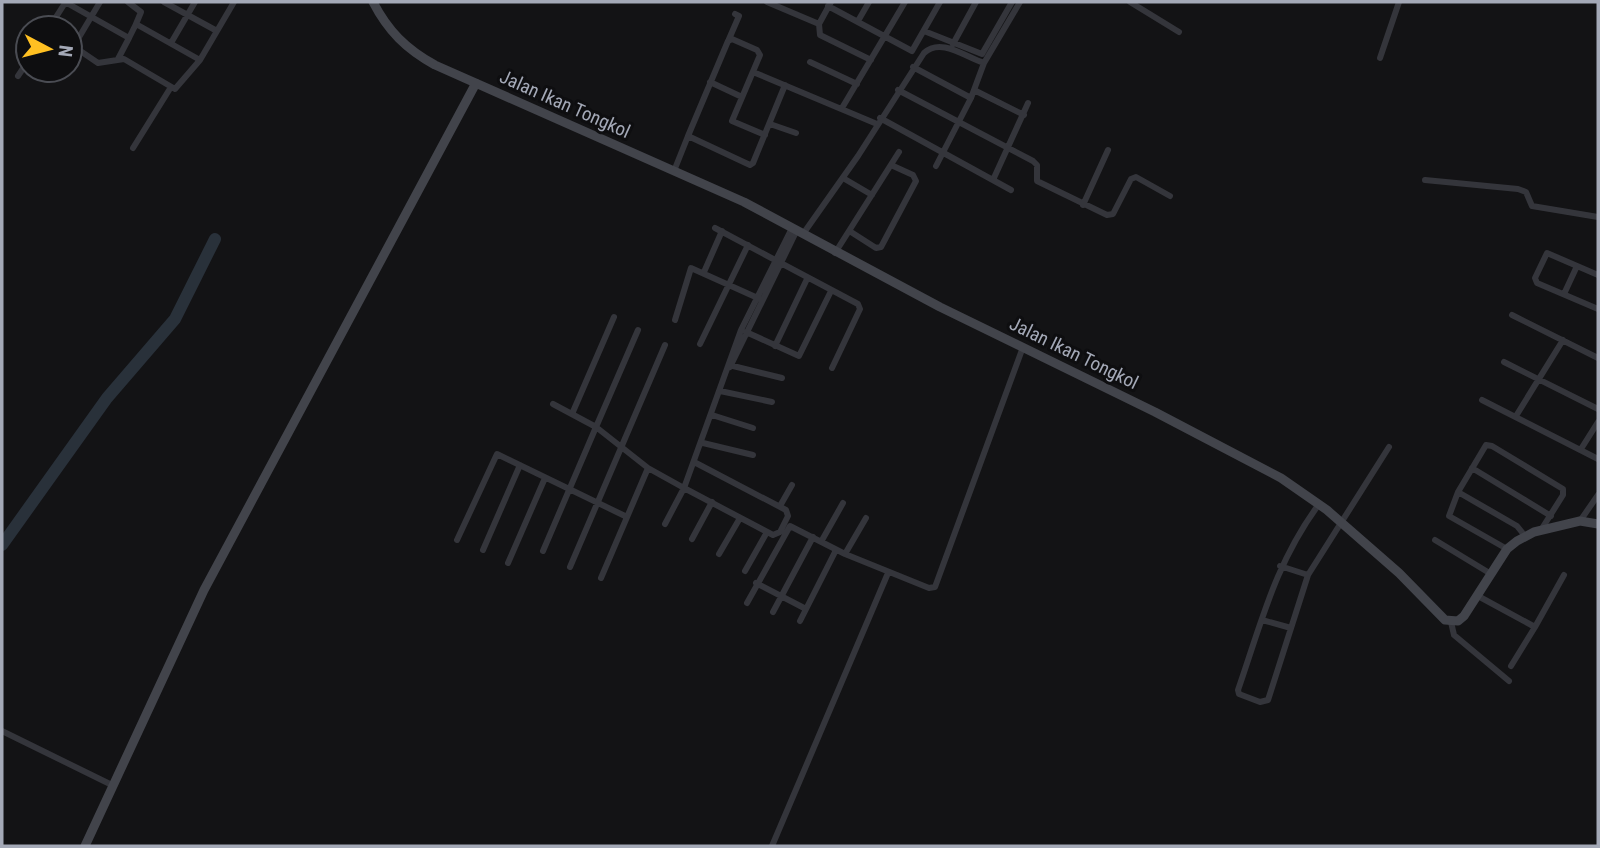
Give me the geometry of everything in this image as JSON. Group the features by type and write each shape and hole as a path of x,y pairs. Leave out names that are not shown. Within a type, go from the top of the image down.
{"street":[{"path":"65,2 129,38"},
{"path":"100,2 75,47 98,63 118,59 171,87 179,87 200,60 234,2"},
{"path":"118,59 141,12 128,2"},
{"path":"164,2 217,32"},
{"path":"171,43 195,2"},
{"name":"Jalan Ikan Tongkol","path":"373,2 387,27 403,44 435,65 744,202 835,253 1292,484 1343,524 1399,573 1439,615 1451,622"},
{"path":"766,2 819,24"},
{"path":"858,21 869,2"},
{"path":"842,108 905,2"},
{"path":"871,60 820,35 819,24 829,4 912,51 940,2"},
{"path":"953,44 976,2"},
{"path":"924,31 982,54 1012,2"},
{"path":"936,166 973,94 984,63 1020,2"},
{"path":"1130,2 1179,32"},
{"path":"1380,58 1399,2"},
{"path":"674,171 739,16 735,14"},
{"path":"136,24 200,60"},
{"path":"729,40 760,52 733,122 765,135"},
{"path":"665,524 696,463 728,367 777,261 797,230 843,178 913,66 928,49 937,46 984,63"},
{"path":"810,62 857,83"},
{"path":"913,66 1024,115"},
{"path":"753,72 878,121 943,152 1011,190"},
{"path":"710,82 742,97"},
{"path":"85,846 204,590 476,83"},
{"path":"688,135 750,165 785,85"},
{"path":"133,148 171,87"},
{"path":"898,90 957,124 1037,164 1037,181 1083,205 1111,215 1131,179 1136,177 1170,196"},
{"path":"993,180 1028,103"},
{"path":"770,124 796,133"},
{"path":"1083,205 1108,150"},
{"path":"835,253 851,232 899,152"},
{"path":"851,232 876,248 881,247 916,181 913,175 891,165"},
{"path":"843,178 872,195"},
{"path":"1425,180 1524,190 1532,206 1598,216"},
{"path":"704,272 719,229 860,307 832,368"},
{"path":"700,344 748,245"},
{"path":"1598,275 1550,253 1544,254 1535,281 1598,309"},
{"path":"1564,294 1577,266"},
{"path":"675,320 689,270 704,272 760,298"},
{"path":"775,346 807,279"},
{"path":"744,332 793,355 801,354 831,291"},
{"path":"1512,315 1598,358"},
{"path":"572,414 614,317"},
{"path":"543,551 638,330"},
{"path":"1516,416 1563,340"},
{"path":"570,567 665,345"},
{"path":"747,603 788,526 888,573 929,588 935,587 1023,347"},
{"path":"1504,362 1598,409"},
{"path":"728,367 782,378"},
{"path":"720,391 772,402"},
{"path":"1482,400 1598,459"},
{"path":"553,404 596,427 648,468 777,535 788,512 696,463"},
{"path":"712,415 753,428"},
{"path":"1581,450 1598,422"},
{"path":"703,443 753,455"},
{"path":"1507,549 1449,516 1458,492 1486,445 1492,446 1563,489 1563,495 1541,531"},
{"path":"1319,504 1294,537 1280,566 1238,690 1239,694 1261,702 1268,700 1308,575 1343,524 1389,447"},
{"path":"457,540 497,454 625,516"},
{"path":"484,551 520,465"},
{"path":"601,578 625,516 648,468"},
{"path":"1472,468 1551,516"},
{"path":"508,563 545,478"},
{"path":"780,506 792,485"},
{"path":"1458,492 1517,526 1525,536"},
{"path":"1580,521 1598,495"},
{"path":"692,539 712,502"},
{"path":"821,542 843,503"},
{"path":"719,554 740,517"},
{"path":"845,554 866,518"},
{"path":"1509,681 1454,635 1451,622 1464,616 1507,549 1525,536 1580,521 1598,524"},
{"path":"745,570 767,532"},
{"path":"773,612 813,537"},
{"path":"1435,540 1491,574"},
{"path":"800,621 836,550"},
{"path":"1280,566 1308,575"},
{"path":"772,846 888,573"},
{"path":"1511,666 1564,575"},
{"path":"756,583 806,609"},
{"path":"1478,596 1535,627"},
{"path":"1262,620 1291,628"},
{"path":"2,732 114,786"}],"waterway":[{"path":"2,545 107,398 175,319 215,239"}]}
